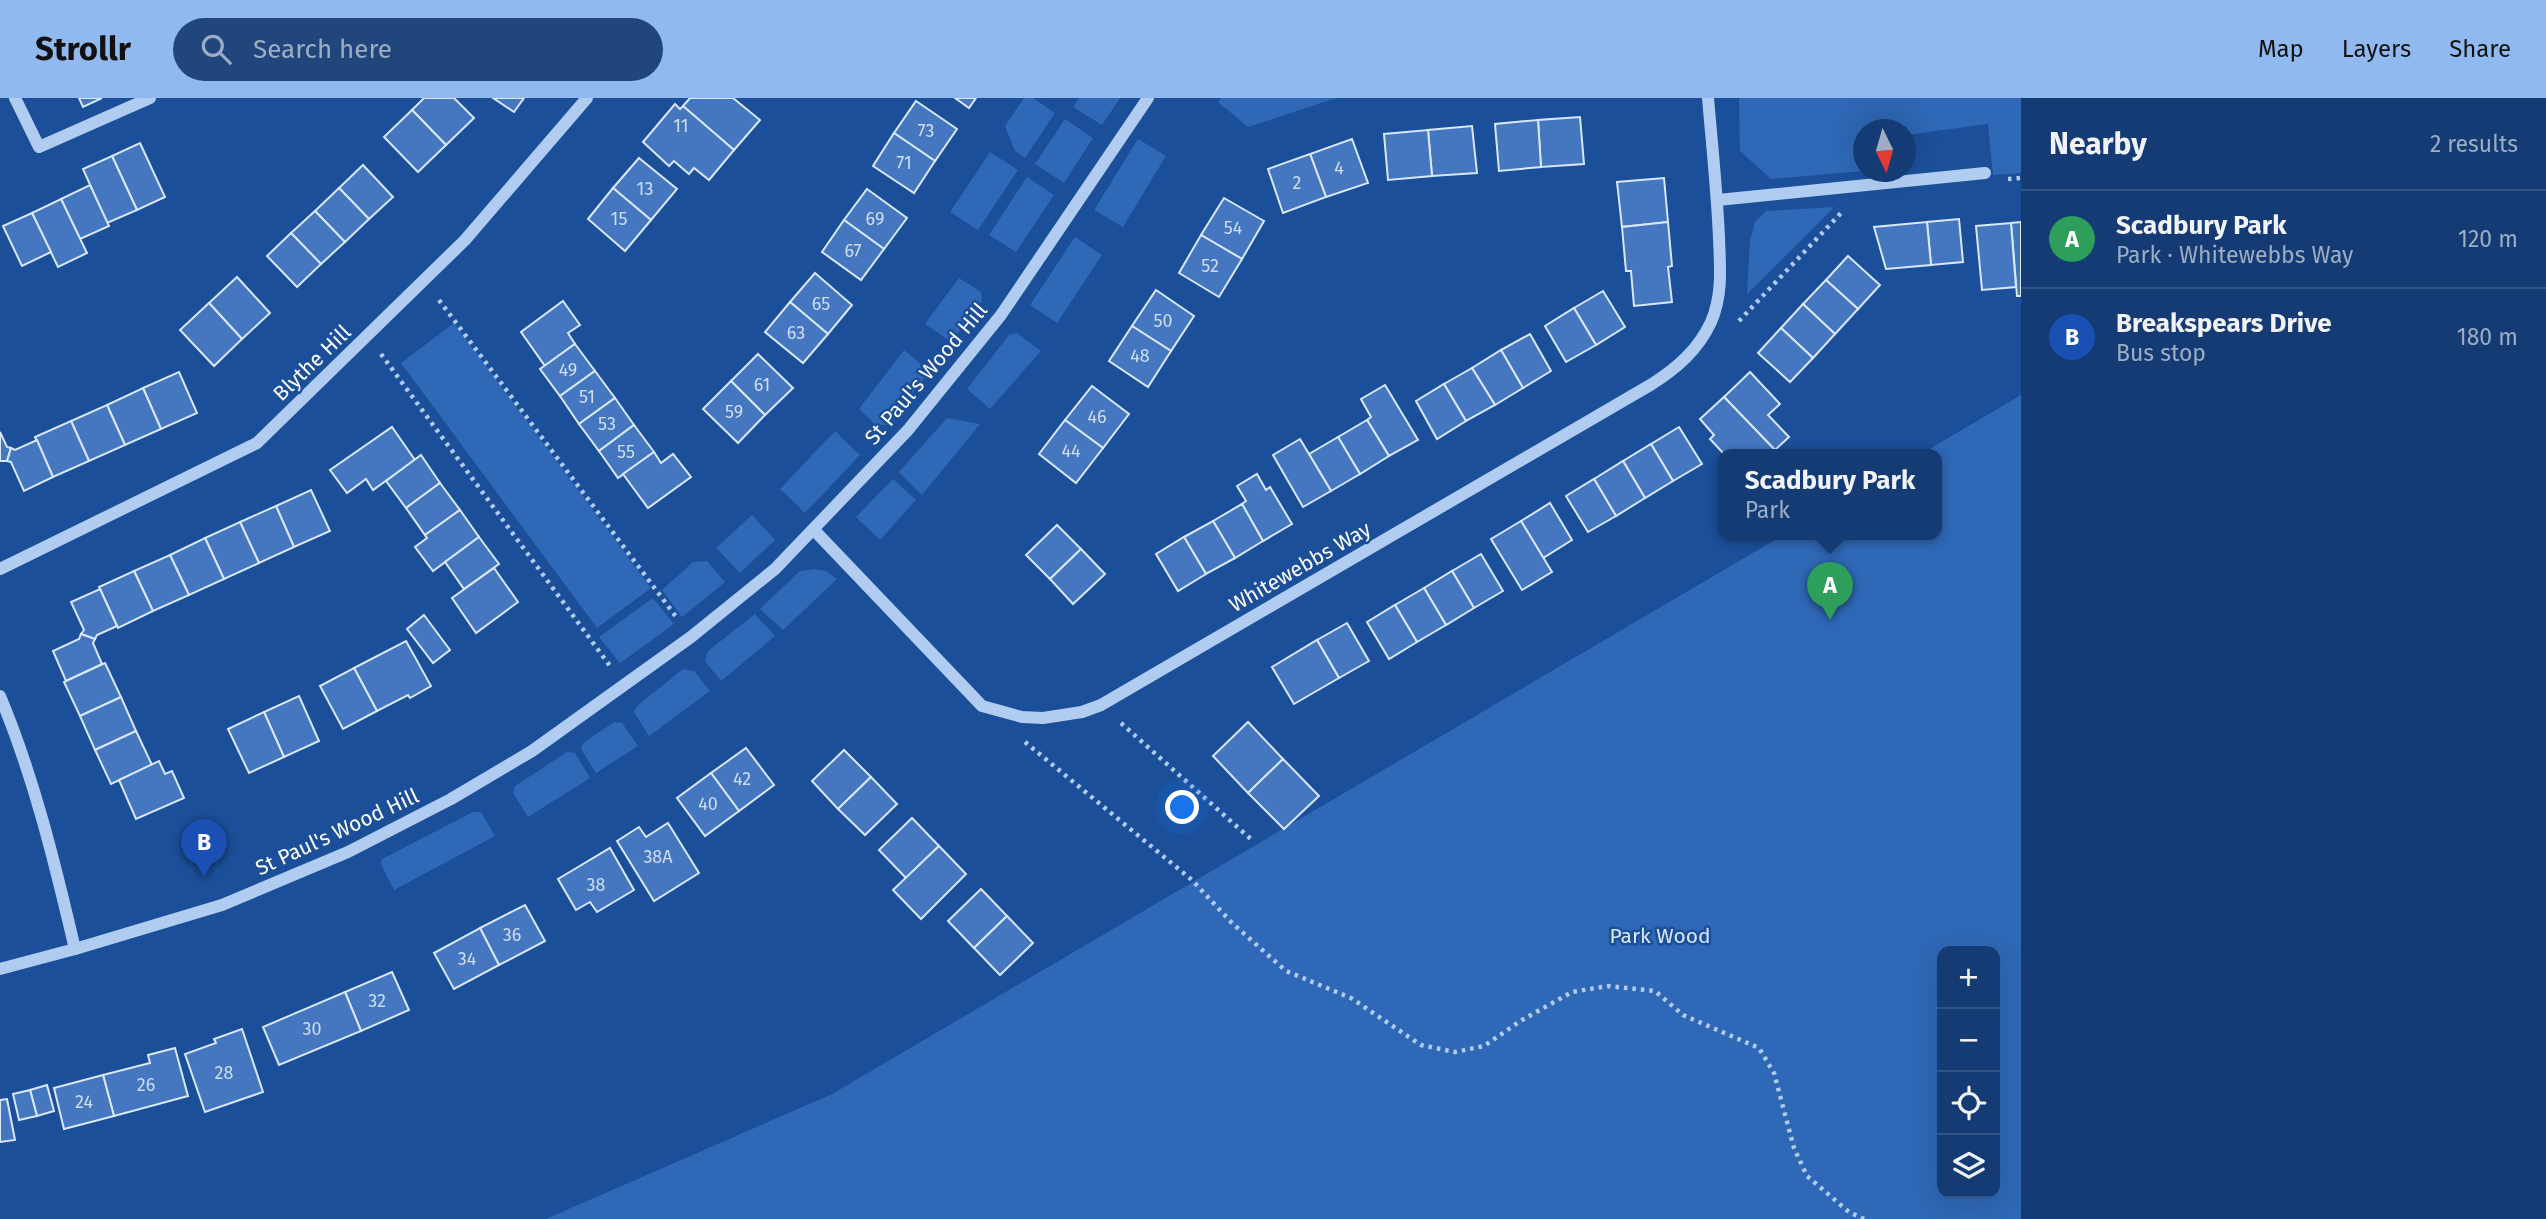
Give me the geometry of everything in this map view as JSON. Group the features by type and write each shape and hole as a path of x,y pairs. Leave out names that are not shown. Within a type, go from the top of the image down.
{"street":[{"path":"15,98 39,146 150,98"},
{"name":"Blythe Hill","path":"0,569 257,443 465,240 587,98"},
{"name":"St Paul's Wood Hill","path":"0,969 75,950 222,905 348,852 451,799 521,758 691,637 775,569 908,430 1001,315 1148,98"},
{"name":"Whitewebbs Way","path":"814,530 982,705 1011,715 1042,718 1082,712 1101,705 1672,371 1689,356 1702,338 1717,303 1720,284 1718,200 1708,98"},
{"path":"1718,200 1985,173"},
{"path":"0,696 28,772 75,950"}],"path":[{"path":"1738,322 1868,184"},
{"path":"424,279 691,637"},
{"path":"368,335 625,686"},
{"path":"1101,705 1253,842"},
{"path":"1024,740 1192,880 1232,923 1286,971 1351,998 1421,1045 1455,1052 1484,1046 1522,1020 1572,992 1608,986 1655,991 1683,1015 1759,1048 1774,1073 1794,1147 1807,1176 1850,1212 1864,1219"}],"green space":[{"path":"1024,98 1033,98 1055,113 1025,158 1015,151 1005,126"},
{"path":"1079,98 1120,98 1102,125 1073,107"},
{"path":"1221,98 1337,98 1248,127 1218,102"},
{"path":"1739,98 2021,98 2021,173 1993,175 1988,124 1916,134 1916,119 1853,119 1853,172 1771,179 1740,151"},
{"path":"1065,119 1093,138 1064,183 1035,164"},
{"path":"1138,139 1166,156 1123,227 1094,210"},
{"path":"990,152 1018,170 978,230 950,212"},
{"path":"1027,177 1054,195 1016,252 989,235"},
{"path":"1834,207 1747,294 1750,240 1755,222 1766,211"},
{"path":"1075,237 1102,255 1057,323 1030,305"},
{"path":"959,278 981,292 982,301 951,342 925,324"},
{"path":"454,323 651,588 597,628 401,363"},
{"path":"1017,333 1041,351 990,409 967,389 1009,335"},
{"path":"904,350 927,369 927,375 887,425 876,425 859,409"},
{"name":"Park Wood","path":"2021,395 2021,1219 546,1219 832,1094 1775,540 1942,540 1942,449 1929,449"},
{"path":"947,418 980,424 922,495 899,472"},
{"path":"835,431 860,455 805,513 780,489"},
{"path":"893,479 916,500 880,540 856,517"},
{"path":"752,515 775,540 740,573 716,548"},
{"path":"707,561 725,582 682,617 662,590 693,562"},
{"path":"800,571 826,571 837,579 783,630 760,609"},
{"path":"653,598 674,624 620,663 599,637"},
{"path":"755,614 775,636 721,681 705,661 708,651"},
{"path":"683,669 694,671 710,691 649,736 634,712 637,706"},
{"path":"614,722 622,723 638,746 596,773 581,749 583,743"},
{"path":"567,752 575,753 590,778 528,817 513,793 515,786"},
{"path":"473,812 481,812 495,836 394,890 381,864 382,859"}],"building":[{"path":"79,98 102,98 83,107"},
{"path":"424,98 454,98 474,118 446,145 412,110"},
{"path":"493,98 524,98 514,112"},
{"path":"690,98 733,98 760,120 734,150 683,106"},
{"path":"955,98 976,98 969,108"},
{"path":"916,101 957,129 935,161 894,133"},
{"path":"675,104 680,109 683,106 734,150 709,180 694,168 689,174 674,161 669,166 643,142"},
{"path":"412,110 446,145 418,172 384,137"},
{"path":"1580,117 1584,164 1541,167 1538,120"},
{"path":"1538,120 1541,167 1499,171 1495,124"},
{"path":"1472,126 1477,173 1432,176 1428,130"},
{"path":"1428,130 1432,176 1388,180 1384,134"},
{"path":"894,133 935,161 914,193 873,166"},
{"path":"1352,139 1368,183 1326,197 1310,154"},
{"path":"140,143 165,197 137,210 112,156"},
{"path":"1310,154 1326,197 1283,213 1268,169"},
{"path":"112,156 137,210 107,223 83,169"},
{"path":"639,158 677,189 651,220 613,188"},
{"path":"363,165 393,197 369,219 339,188"},
{"path":"1664,178 1668,222 1622,227 1617,182"},
{"path":"90,185 109,226 80,239 61,199"},
{"path":"339,188 369,219 345,242 315,211"},
{"path":"613,188 651,220 625,251 588,219"},
{"path":"867,189 907,218 884,249 844,220"},
{"path":"1224,198 1264,221 1242,259 1201,235"},
{"path":"61,199 87,253 58,267 32,213"},
{"path":"315,211 345,242 321,264 291,233"},
{"path":"32,213 51,252 22,266 3,226"},
{"path":"1959,219 1963,262 1931,265 1927,222"},
{"path":"844,220 884,249 861,280 822,252"},
{"path":"1668,222 1672,266 1668,267 1672,302 1634,306 1631,271 1626,271 1622,227"},
{"path":"1927,222 1931,265 1886,269 1874,227"},
{"path":"2021,222 2021,296 2017,296 2011,223"},
{"path":"2011,223 2016,287 1982,290 1976,226"},
{"path":"291,233 321,264 297,287 267,256"},
{"path":"1201,235 1242,259 1219,297 1179,273"},
{"path":"1848,256 1880,285 1858,309 1826,280"},
{"path":"815,273 852,305 828,334 790,302"},
{"path":"237,277 270,313 242,339 209,303"},
{"path":"1826,280 1858,309 1835,334 1803,304"},
{"path":"1156,290 1194,316 1171,351 1132,326"},
{"path":"1603,291 1625,327 1596,345 1574,308"},
{"path":"563,301 580,325 568,333 575,344 545,366 521,332"},
{"path":"790,302 828,334 803,363 765,332"},
{"path":"209,303 242,339 214,366 180,330"},
{"path":"1803,304 1835,334 1813,358 1781,328"},
{"path":"1574,308 1596,345 1566,362 1545,326"},
{"path":"1132,326 1171,351 1148,387 1109,361"},
{"path":"1781,328 1813,358 1790,382 1758,353"},
{"path":"1530,334 1551,371 1523,388 1501,350"},
{"path":"575,344 595,371 560,396 540,369"},
{"path":"1501,350 1523,388 1495,405 1472,368"},
{"path":"758,354 793,388 765,415 731,381"},
{"path":"1472,368 1495,405 1466,421 1444,384"},
{"path":"595,371 615,398 579,424 560,396"},
{"path":"179,372 197,413 161,429 143,388"},
{"path":"1750,372 1780,404 1768,415 1789,437 1774,449 1724,397"},
{"path":"731,381 765,415 738,443 703,409"},
{"path":"1444,384 1466,421 1437,439 1416,401"},
{"path":"1385,385 1418,440 1389,456 1367,420 1371,417 1361,399"},
{"path":"1092,386 1129,414 1103,448 1065,420"},
{"path":"143,388 161,429 125,445 107,405"},
{"path":"1724,397 1774,449 1719,449 1710,439 1714,435 1700,419"},
{"path":"615,398 634,425 599,451 579,424"},
{"path":"107,405 125,445 89,461 71,421"},
{"path":"1065,420 1103,448 1076,483 1039,454"},
{"path":"1367,420 1389,456 1360,474 1338,437"},
{"path":"71,421 89,461 53,477 35,437"},
{"path":"634,425 654,452 618,478 599,451"},
{"path":"392,427 415,460 373,490 366,479 347,493 330,470"},
{"path":"1679,427 1702,464 1673,481 1651,444"},
{"path":"0,432 7,447 11,448 7,461 0,461"},
{"path":"1338,437 1360,474 1331,491 1309,454"},
{"path":"1300,439 1331,491 1303,507 1273,455"},
{"path":"37,440 53,477 24,491 11,462 7,461 11,448 15,450"},
{"path":"1651,444 1673,481 1645,498 1623,461"},
{"path":"654,452 661,463 673,454 691,477 648,508 623,474"},
{"path":"421,455 440,483 406,508 386,481"},
{"path":"1623,461 1645,498 1616,516 1594,479"},
{"path":"1257,474 1266,490 1270,487 1292,524 1263,541 1242,504 1246,501 1237,486"},
{"path":"1594,479 1616,516 1588,532 1566,496"},
{"path":"440,483 460,510 425,535 406,508"},
{"path":"311,490 330,531 294,547 276,506"},
{"path":"1550,503 1572,540 1543,558 1521,521"},
{"path":"1242,504 1263,541 1235,558 1213,521"},
{"path":"276,506 294,547 259,563 240,522"},
{"path":"460,510 479,537 433,571 415,547 427,538 425,535"},
{"path":"1213,521 1235,558 1206,574 1184,537"},
{"path":"1521,521 1552,572 1522,590 1491,539"},
{"path":"240,522 259,563 224,579 205,538"},
{"path":"1057,525 1081,549 1050,579 1026,555"},
{"path":"479,537 499,564 464,589 445,562"},
{"path":"1184,537 1206,574 1178,591 1156,554"},
{"path":"205,538 224,579 189,595 170,555"},
{"path":"1081,549 1105,574 1073,604 1050,579"},
{"path":"1481,554 1503,591 1474,608 1452,571"},
{"path":"170,555 189,595 153,611 134,571"},
{"path":"494,568 518,602 476,633 452,598"},
{"path":"134,571 153,611 118,628 99,587"},
{"path":"1452,571 1474,608 1446,625 1424,588"},
{"path":"1424,588 1446,625 1417,642 1395,605"},
{"path":"100,589 117,626 97,635 95,639 81,634 84,630 71,602"},
{"path":"1395,605 1417,642 1389,659 1367,622"},
{"path":"424,615 450,650 433,663 407,629"},
{"path":"1347,623 1369,661 1339,678 1317,640"},
{"path":"81,634 95,639 93,643 102,664 66,681 53,651 79,639"},
{"path":"1317,640 1339,678 1294,704 1272,667"},
{"path":"406,641 431,686 377,711 354,668"},
{"path":"105,663 121,697 80,716 64,682"},
{"path":"354,668 377,711 343,729 320,686"},
{"path":"299,696 319,741 284,757 264,712"},
{"path":"121,697 136,731 95,750 80,716"},
{"path":"264,712 284,757 249,773 228,729"},
{"path":"1248,722 1283,759 1248,793 1213,756"},
{"path":"136,731 152,765 111,784 95,750"},
{"path":"746,748 774,785 739,811 711,773"},
{"path":"844,750 871,777 838,809 812,781"},
{"path":"1283,759 1319,796 1284,829 1248,793"},
{"path":"159,761 165,774 172,771 184,798 136,819 119,780"},
{"path":"711,773 739,811 705,836 677,798"},
{"path":"871,777 897,804 865,835 838,809"},
{"path":"912,818 939,846 906,878 879,850"},
{"path":"668,823 699,873 654,901 617,841 639,827 646,837"},
{"path":"939,846 966,874 921,919 893,890"},
{"path":"610,848 634,890 597,912 590,902 576,910 558,879"},
{"path":"981,889 1007,916 974,948 948,921"},
{"path":"525,905 545,941 499,965 480,928"},
{"path":"1007,916 1033,943 1000,975 974,948"},
{"path":"480,928 499,965 454,989 434,953"},
{"path":"392,972 409,1010 361,1031 345,992"},
{"path":"345,992 361,1031 279,1065 263,1027"},
{"path":"242,1029 263,1092 205,1112 185,1054 216,1043 214,1039"},
{"path":"175,1048 188,1096 114,1116 103,1075 150,1063 148,1055"},
{"path":"103,1075 114,1116 64,1129 54,1088"},
{"path":"47,1085 54,1111 37,1116 30,1090"},
{"path":"30,1090 37,1116 19,1120 13,1094"},
{"path":"7,1099 15,1140 0,1142 0,1100"}],"place":[{"name":"Scadbury Park","path":"1830,620"},
{"name":"Breakspears Drive","path":"204,877"}]}
